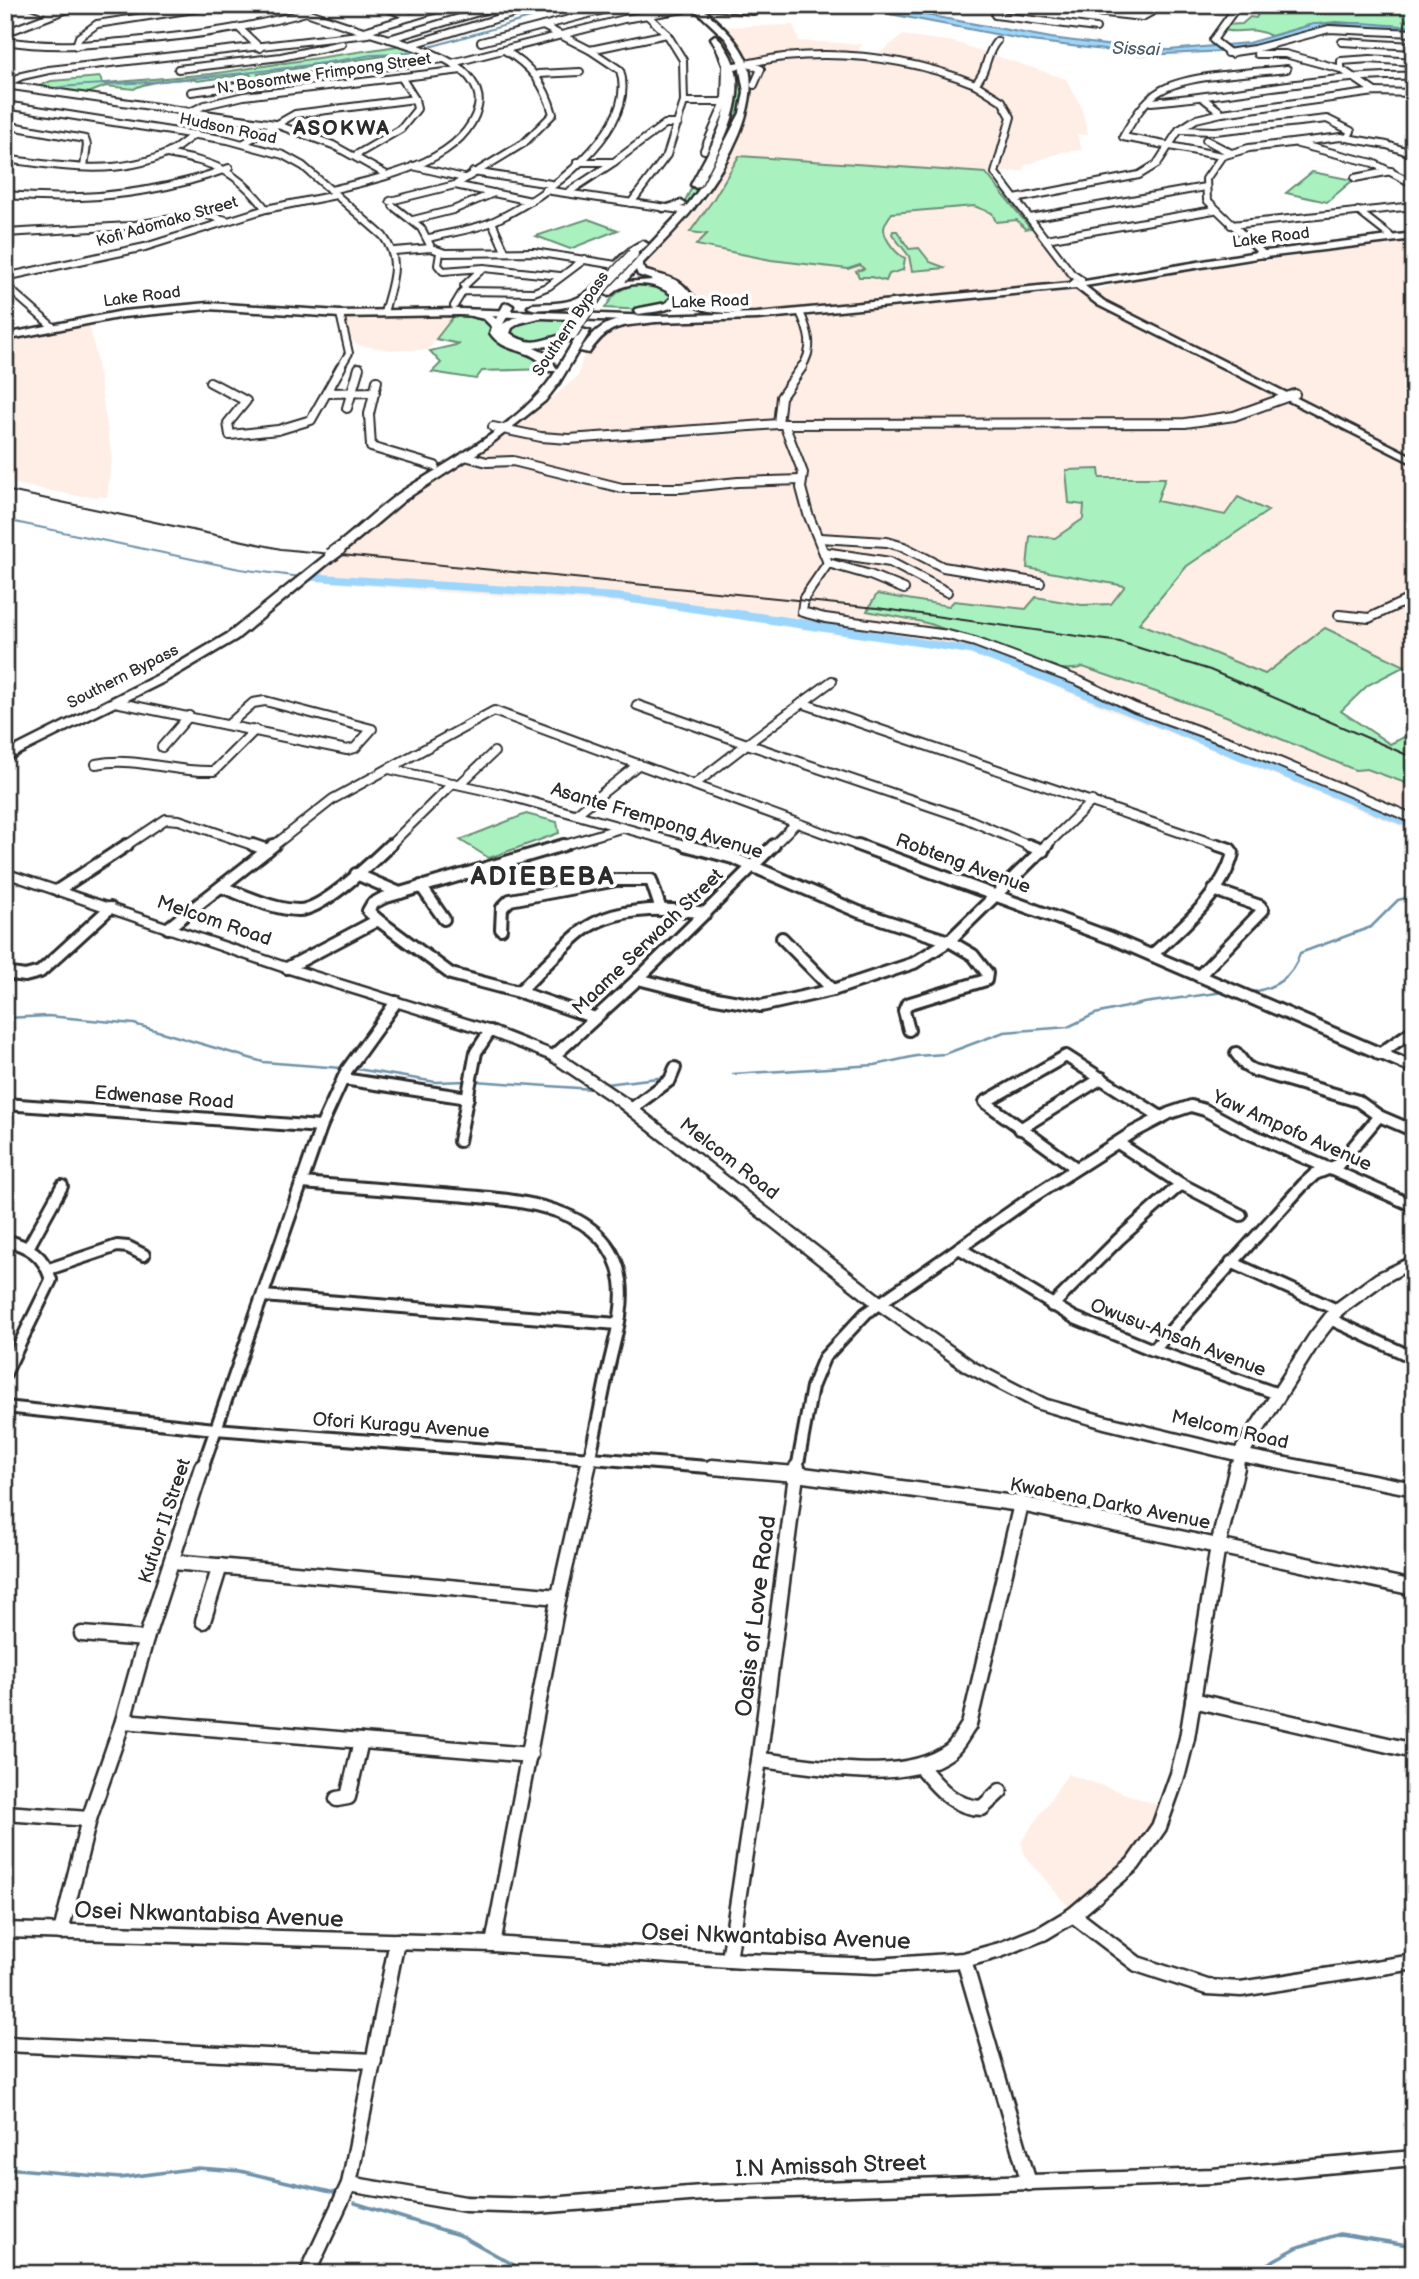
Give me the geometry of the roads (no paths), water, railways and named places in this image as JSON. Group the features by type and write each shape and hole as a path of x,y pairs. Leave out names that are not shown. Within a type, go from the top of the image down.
{"highway":[{"name":"Southern Bypass","path":"9,752 180,669 239,632 312,572 396,497 435,466 499,428 524,401 552,369 604,285 635,259 643,244 707,185 744,113 748,92 746,65 729,38 689,7"},
{"name":"Southern Bypass","path":"396,497 465,456 541,398 554,383 611,291 635,259 679,210 696,184 731,111 734,91 731,67 715,38 689,7"},
{"path":"663,208 679,210"},
{"path":"663,208 679,210"},
{"path":"533,307 581,300 630,251 643,244"},
{"path":"635,259 642,274 674,283 690,300 714,309 738,311"},
{"path":"611,291 634,283 650,282 664,285 678,295 678,299 669,306 639,311"},
{"path":"688,316 690,300"},
{"path":"456,309 487,317 497,326"},
{"path":"506,309 495,333 499,339 541,354 549,359 552,369"},
{"path":"546,315 517,320 507,326 505,334 517,342 537,345 560,342 572,335"},
{"path":"541,398 570,378 602,327 656,319"}],"main road":[{"name":"Lake Road","path":"51,326 178,307 231,307 340,314 533,307 639,311 688,316 800,312 1120,279 1261,252 1414,234"},
{"name":"Lake Road","path":"506,309 546,315 656,319 1055,288 1209,255 1261,252 1414,234"},
{"path":"1105,299 1106,286 1120,279"},
{"path":"1079,283 1105,299 1414,455"},
{"path":"1079,283 1414,461"},
{"name":"Lake Road","path":"5,335 143,306 174,304 234,303 314,310 384,311"},
{"name":"Melcom Road","path":"5,873 287,968 490,1031 554,1056 631,1109 879,1303 970,1367 1042,1404 1240,1455 1414,1489"},
{"path":"1240,1455 1278,1394 1333,1315 1381,1278 1414,1261"}],"street":[{"path":"5,10 22,5"},
{"path":"31,5 53,13"},
{"path":"5,33 78,5"},
{"path":"76,46 79,37 97,24 220,5"},
{"path":"286,5 419,48 462,70"},
{"path":"379,5 411,17"},
{"path":"5,84 31,73 347,37 451,5"},
{"path":"389,39 502,5"},
{"path":"410,45 540,5"},
{"path":"481,42 623,5"},
{"path":"1009,5 995,15 1096,27"},
{"path":"1034,5 1138,17 1149,15 1163,6"},
{"path":"1135,5 1163,6"},
{"path":"1238,5 1215,35 1213,42 1226,52 1238,55 1284,54 1340,69 1375,92"},
{"path":"452,63 561,35 689,7 753,11"},
{"path":"491,8 503,13"},
{"path":"5,41 26,46 108,44 240,29 306,12"},
{"path":"631,203 667,156 684,102 683,60 667,34 647,15"},
{"path":"429,238 492,222 531,201 605,135 618,117 622,96 620,70 590,50 543,26"},
{"path":"240,29 260,48"},
{"path":"1226,52 1266,47 1329,29 1414,33"},
{"path":"590,50 667,34"},
{"path":"178,69 281,57 352,42 347,37"},
{"path":"975,83 986,72 988,52 997,41"},
{"path":"1342,42 1414,47"},
{"path":"108,44 118,63"},
{"path":"431,248 429,238 413,220 392,204 455,185 524,143 553,114 549,97 538,74 523,61 503,50"},
{"path":"704,150 726,102 724,68 791,57 863,60 931,68 975,83 999,97 1009,108 1011,117 995,173 1079,283"},
{"path":"173,58 182,76"},
{"path":"191,92 443,59"},
{"path":"1340,69 1340,63 1343,61 1414,62"},
{"path":"746,65 761,69 754,85"},
{"path":"1287,69 1159,91 1141,110 1124,137 1128,140 1222,156 1289,142 1348,137 1414,154"},
{"name":"N. Bosomtwe Frimpong Street","path":"190,112 205,105 244,96 462,70"},
{"name":"Kofi Adomako Street","path":"5,277 145,247 265,209 334,193 413,166 460,140 478,119 481,96 462,70"},
{"path":"538,74 580,72"},
{"path":"307,76 316,88"},
{"path":"1151,102 1203,98 1355,78 1414,76"},
{"path":"356,155 406,124 417,109 415,99 401,77"},
{"path":"5,84 275,124 318,136 356,155 387,175"},
{"path":"1015,199 1139,175 1157,164 1178,130 1196,119 1375,92 1414,93"},
{"path":"1396,92 1399,101"},
{"path":"1203,98 1222,113"},
{"path":"244,143 295,114 415,99"},
{"path":"684,102 726,102"},
{"name":"Hudson Road","path":"5,105 195,134 244,143 283,155 303,166 383,236 394,251"},
{"path":"1178,130 1215,131 1327,119 1351,131 1348,137"},
{"path":"567,193 665,124 678,124"},
{"path":"5,125 85,139 87,145 83,167"},
{"path":"5,159 83,167 120,165 167,154 195,134"},
{"path":"1206,139 1231,153"},
{"path":"1289,142 1359,158 1414,184"},
{"path":"167,154 229,168 249,187 265,209"},
{"path":"1222,156 1208,173 1205,187 1207,200 1214,210 1261,252"},
{"path":"577,162 614,162"},
{"path":"413,166 464,178"},
{"path":"5,196 56,198 147,192 198,181 229,168"},
{"path":"1355,178 1391,171"},
{"path":"473,172 567,193 663,208"},
{"path":"455,185 531,201"},
{"path":"1030,218 1205,187"},
{"path":"413,220 453,210 495,193"},
{"path":"1231,225 1414,206"},
{"path":"1046,239 1214,210"},
{"path":"1358,211 1390,236"},
{"path":"5,233 129,226 203,214 229,220"},
{"path":"492,222 505,251"},
{"path":"384,311 395,270 394,251 431,248 440,253 551,253 616,264"},
{"path":"440,253 438,265 443,271 484,268 560,276"},
{"path":"464,286 484,268 489,253"},
{"path":"456,309 463,292 534,292 549,286 585,259"},
{"path":"5,285 32,306 51,326"},
{"path":"800,312 810,345 805,361 781,394 781,424 803,473 801,488 808,514 828,563"},
{"path":"211,382 246,401 228,423 230,435 278,430 311,420 349,353 339,327 340,314"},
{"path":"347,408 359,368"},
{"path":"377,381 369,414 372,447 435,466"},
{"path":"328,393 375,392"},
{"path":"499,428 555,439 610,439 781,424 1185,423 1234,416 1292,395"},
{"path":"465,456 487,462 513,461 622,488 681,488 738,482 802,480"},
{"path":"820,538 887,542 904,547 943,567 1040,583"},
{"path":"824,552 890,562 947,592"},
{"path":"828,563 870,575 904,589"},
{"path":"828,563 804,598 800,609 802,612 825,618 948,635 975,642 1079,681 1135,708 1241,747 1414,819"},
{"path":"1339,615 1369,618 1414,597"},
{"path":"695,784 832,681"},
{"path":"115,702 349,750 355,748 372,730 261,700 253,703 229,724"},
{"path":"802,703 1230,849 1232,862 1214,890 1152,955"},
{"path":"637,705 965,818 1043,851"},
{"name":"Robteng Avenue","path":"389,769 418,750 494,710 796,823 996,894 1152,955 1414,1068"},
{"path":"162,747 189,716"},
{"path":"96,764 122,760 191,773 214,772 255,730"},
{"path":"221,887 299,911 312,906 356,874 494,752"},
{"path":"576,814 639,764"},
{"path":"168,928 333,799 389,769"},
{"name":"Asante Frempong Avenue","path":"389,769 576,814 727,857 859,912 949,941 973,955 988,977 982,983 907,1004 904,1011 909,1030"},
{"path":"638,979 705,996 761,1006 833,990 924,959 949,941 1092,801"},
{"path":"58,890 166,819 189,822 268,850"},
{"name":"Maame Serwaah Street","path":"554,1056 638,979 796,823"},
{"path":"595,1018 519,992 450,974 422,950 369,914 369,907 376,901 421,886 622,828"},
{"path":"356,874 400,893"},
{"path":"501,929 502,908 510,900 617,880 651,880 661,910"},
{"path":"421,886 444,919"},
{"path":"1199,976 1263,910 1252,903 1214,890"},
{"path":"5,973 25,976 40,972 110,908"},
{"path":"519,992 586,929 622,917 661,910 706,913"},
{"path":"287,968 378,920"},
{"path":"782,938 833,990"},
{"name":"Kufuor II Street","path":"61,1932 89,1819 123,1721 146,1639 215,1429 321,1127 343,1079 396,1002"},
{"path":"1379,1054 1414,1030"},
{"path":"459,1141 477,1048 490,1031"},
{"path":"1236,1053 1246,1066 1253,1070 1358,1101 1379,1116 1414,1131"},
{"path":"1076,1168 985,1102 1062,1056 1102,1078 1161,1117"},
{"path":"631,1109 670,1080 675,1068"},
{"path":"1020,1129 1102,1078"},
{"path":"343,1079 468,1098"},
{"name":"Edwenase Road","path":"5,1104 321,1127"},
{"name":"Oasis of Love Road","path":"729,1960 759,1760 796,1474 817,1371 850,1328 879,1303 1076,1168 1178,1108 1194,1106"},
{"name":"Yaw Ampofo Avenue","path":"1194,1106 1414,1206"},
{"path":"1153,1350 1303,1185 1315,1174 1330,1169 1344,1158 1379,1116"},
{"path":"1118,1143 1181,1184 1241,1215"},
{"path":"302,1183 522,1200 557,1210 593,1231 612,1256 621,1283 618,1324 591,1459 559,1597 494,1944"},
{"path":"1052,1306 1181,1184"},
{"path":"29,1246 62,1186"},
{"path":"5,1240 29,1246 37,1252 49,1269 51,1280 5,1374"},
{"path":"49,1269 117,1246 128,1247 144,1255"},
{"name":"Owusu-Ansah Avenue","path":"959,1248 1052,1306 1110,1334 1278,1394"},
{"path":"1231,1262 1414,1358"},
{"path":"263,1296 618,1324"},
{"name":"Ofori Kuragu Avenue","path":"5,1407 215,1429 796,1474"},
{"name":"Osei Nkwantabisa Avenue","path":"5,1930 494,1944 729,1960 876,1966 964,1960 1043,1933 1073,1915 1105,1890 1133,1864 1159,1826 1178,1774 1218,1546 1240,1455"},
{"name":"Kwabena Darko Avenue","path":"796,1474 1021,1504 1414,1588"},
{"path":"759,1760 892,1772 922,1767 952,1750 969,1725 1021,1504"},
{"path":"173,1562 559,1597"},
{"path":"203,1620 220,1566"},
{"path":"82,1634 146,1639"},
{"path":"1193,1700 1414,1751"},
{"path":"123,1721 530,1755"},
{"path":"337,1799 348,1797 361,1741"},
{"path":"922,1767 945,1796 974,1808 982,1808 1000,1791"},
{"path":"5,1813 89,1819"},
{"path":"1073,1915 1137,1964 1207,1987 1241,1989 1414,1962"},
{"path":"307,2274 349,2184 397,1941"},
{"path":"964,1960 1029,2183"},
{"path":"5,2045 374,2061"},
{"name":"I.N Amissah Street","path":"349,2184 480,2204 510,2205 629,2201 702,2193 1213,2176 1414,2158"}],"water":[{"name":"Sissai","path":"843,5 872,5 1051,38 1169,50 1248,43 1314,24 1363,23 1414,27 1414,32 1346,28 1227,51 1144,55 1031,41"}],"waterway":[{"path":"426,48 575,5"},
{"path":"48,89 231,75 419,50"},
{"path":"5,520 240,569 301,577"},
{"path":"305,577 618,597 972,651 1037,674 1414,826"},
{"path":"1249,993 1281,981 1292,970 1300,953 1371,927 1398,900 1414,896"},
{"path":"733,1074 875,1065 916,1056 945,1054 1004,1032 1068,1027 1095,1014 1144,1003 1224,992"},
{"path":"5,1018 48,1016 134,1024 263,1062 341,1068"},
{"path":"357,1069 436,1082 468,1081"},
{"path":"606,1084 666,1077"},
{"path":"475,1081 593,1089"},
{"path":"5,2168 120,2178 198,2168 240,2171 335,2193"},
{"path":"355,2203 462,2236 530,2274"},
{"path":"1249,2274 1298,2247 1340,2234 1414,2246"},
{"path":"713,2274 754,2265 775,2267 796,2274"}],"railway":[{"path":"5,490 281,549 877,608 1120,642 1210,670 1414,758"}],"district":[{"name":"ASOKWA","path":"342,128"},
{"name":"ADIEBEBA","path":"543,877"}]}
